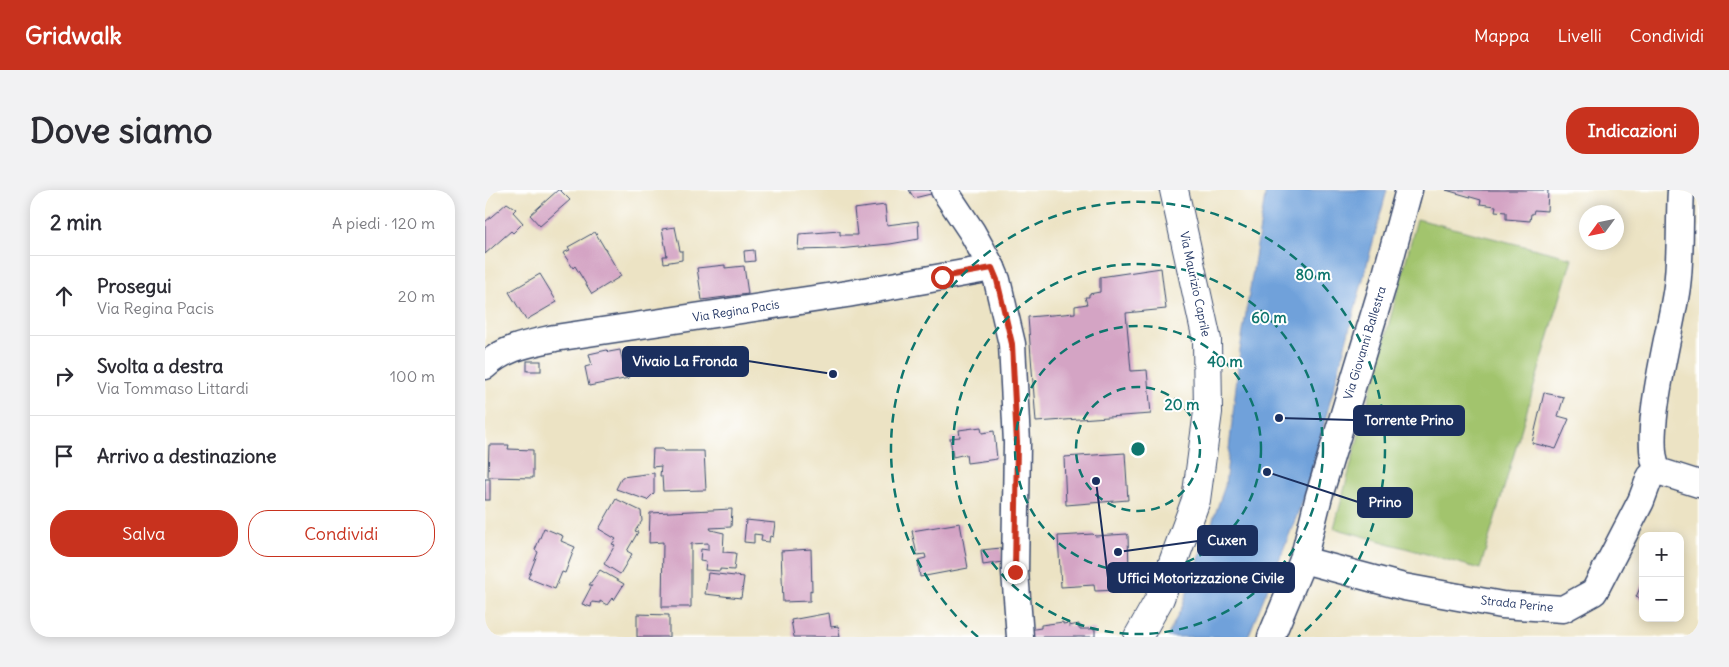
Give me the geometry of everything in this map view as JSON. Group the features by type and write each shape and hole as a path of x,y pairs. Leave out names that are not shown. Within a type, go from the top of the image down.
{"main road":[{"name":"Via Maurizio Caprile","path":"1139,637 1160,598 1196,500 1209,412 1207,340 1175,190"}],"street":[{"path":"944,190 972,232 992,268 997,280 1012,344 1017,443 1015,572 1020,637"},
{"name":"Via Giovanni Ballestra","path":"1271,637 1303,560 1319,496 1384,282 1409,190"},
{"path":"1681,190 1677,285 1652,422 1654,464 1658,472 1699,484"},
{"name":"Via Regina Pacis","path":"485,366 497,356 517,347 555,338 847,294 992,268"},
{"name":"Strada Perine","path":"1303,560 1404,587 1501,605 1563,609 1593,592 1641,501 1650,477 1658,472"}],"green space":[{"path":"1417,219 1572,258 1480,569 1334,528"}],"water":[{"path":"1266,190 1387,190 1304,498 1248,637 1167,637 1182,607 1225,486 1240,350"}],"building":[{"path":"558,190 570,200 540,226 530,215"},
{"path":"909,190 933,190 935,193 914,198"},
{"path":"1446,190 1548,190 1547,211 1534,210 1530,221 1506,219 1506,212 1495,211 1496,206 1480,204 1481,200"},
{"path":"507,203 516,209 513,212 523,223 485,254 485,222"},
{"path":"885,205 887,225 918,221 919,239 838,249 798,250 799,234 840,231 840,235 857,235 854,209"},
{"path":"675,227 680,251 682,251 682,260 664,263 663,256 667,256 662,229"},
{"path":"595,232 621,276 592,294 575,266 573,268 563,253 570,250 568,247"},
{"path":"754,250 755,261 745,262 744,251"},
{"path":"725,265 725,268 744,266 748,294 702,300 697,268"},
{"path":"1161,268 1166,309 1126,313 1131,371 1147,370 1151,414 1036,422 1028,317 1075,313 1075,306 1087,304 1085,297 1089,297 1089,294 1100,292 1100,277"},
{"path":"540,274 557,302 526,320 509,292"},
{"path":"607,350 609,352 620,350 623,363 626,362 629,378 589,386 585,367 592,365 589,354"},
{"path":"527,361 541,361 541,371 527,371"},
{"path":"1544,393 1564,397 1558,416 1569,419 1556,449 1532,443"},
{"path":"981,427 982,433 994,431 997,459 967,463 966,454 953,457 950,438 960,437 959,430"},
{"path":"489,445 509,445 508,449 533,450 533,478 488,477"},
{"path":"653,449 662,449 664,451 704,451 706,490 663,491 662,476 660,476 661,466 652,467"},
{"path":"1125,453 1128,500 1066,505 1064,457"},
{"path":"654,473 654,493 647,500 616,489 622,477"},
{"path":"485,479 490,479 490,500 485,500"},
{"path":"616,499 641,511 642,521 635,531 638,532 627,551 632,554 620,574 604,564 615,545 612,544 616,539 599,529"},
{"path":"732,509 731,527 710,528 711,530 724,533 723,552 736,553 734,570 705,570 706,562 700,561 701,549 708,550 708,543 691,544 691,607 662,607 663,542 649,543 650,513"},
{"path":"746,520 775,523 773,537 770,536 769,542 761,541 762,535 754,534 754,543 744,542"},
{"path":"960,523 968,568 920,577 918,560 926,558 925,554 917,555 912,531"},
{"path":"544,528 563,536 561,541 575,547 565,573 562,572 555,589 528,578 538,552 535,550"},
{"path":"1093,534 1095,536 1127,534 1128,536 1129,569 1118,571 1119,590 1095,591 1094,585 1061,587 1058,536"},
{"path":"1001,548 1003,562 983,565 981,550"},
{"path":"811,549 812,591 810,590 810,601 783,602 781,551"},
{"path":"600,570 624,584 614,600 612,598 607,605 600,601 600,603 592,602 591,607 582,604 592,585 589,585"},
{"path":"708,573 744,577 741,598 705,594"},
{"path":"829,613 831,627 838,626 840,637 794,637 791,620"},
{"path":"637,614 669,615 669,637 637,637"},
{"path":"1063,622 1063,624 1069,623 1069,626 1079,624 1079,629 1095,629 1095,637 1028,637 1028,630 1041,628 1041,625"}],"place":[{"name":"Vivaio La Fronda","path":"833,374"},
{"name":"Torrente Prino","path":"1279,418"},
{"name":"Prino","path":"1267,472"},
{"name":"Uffici Motorizzazione Civile","path":"1096,481"},
{"name":"Cuxen","path":"1118,552"}],"route":[{"path":"942,277 992,268 997,280 1012,344 1017,443 1015,572"}]}
